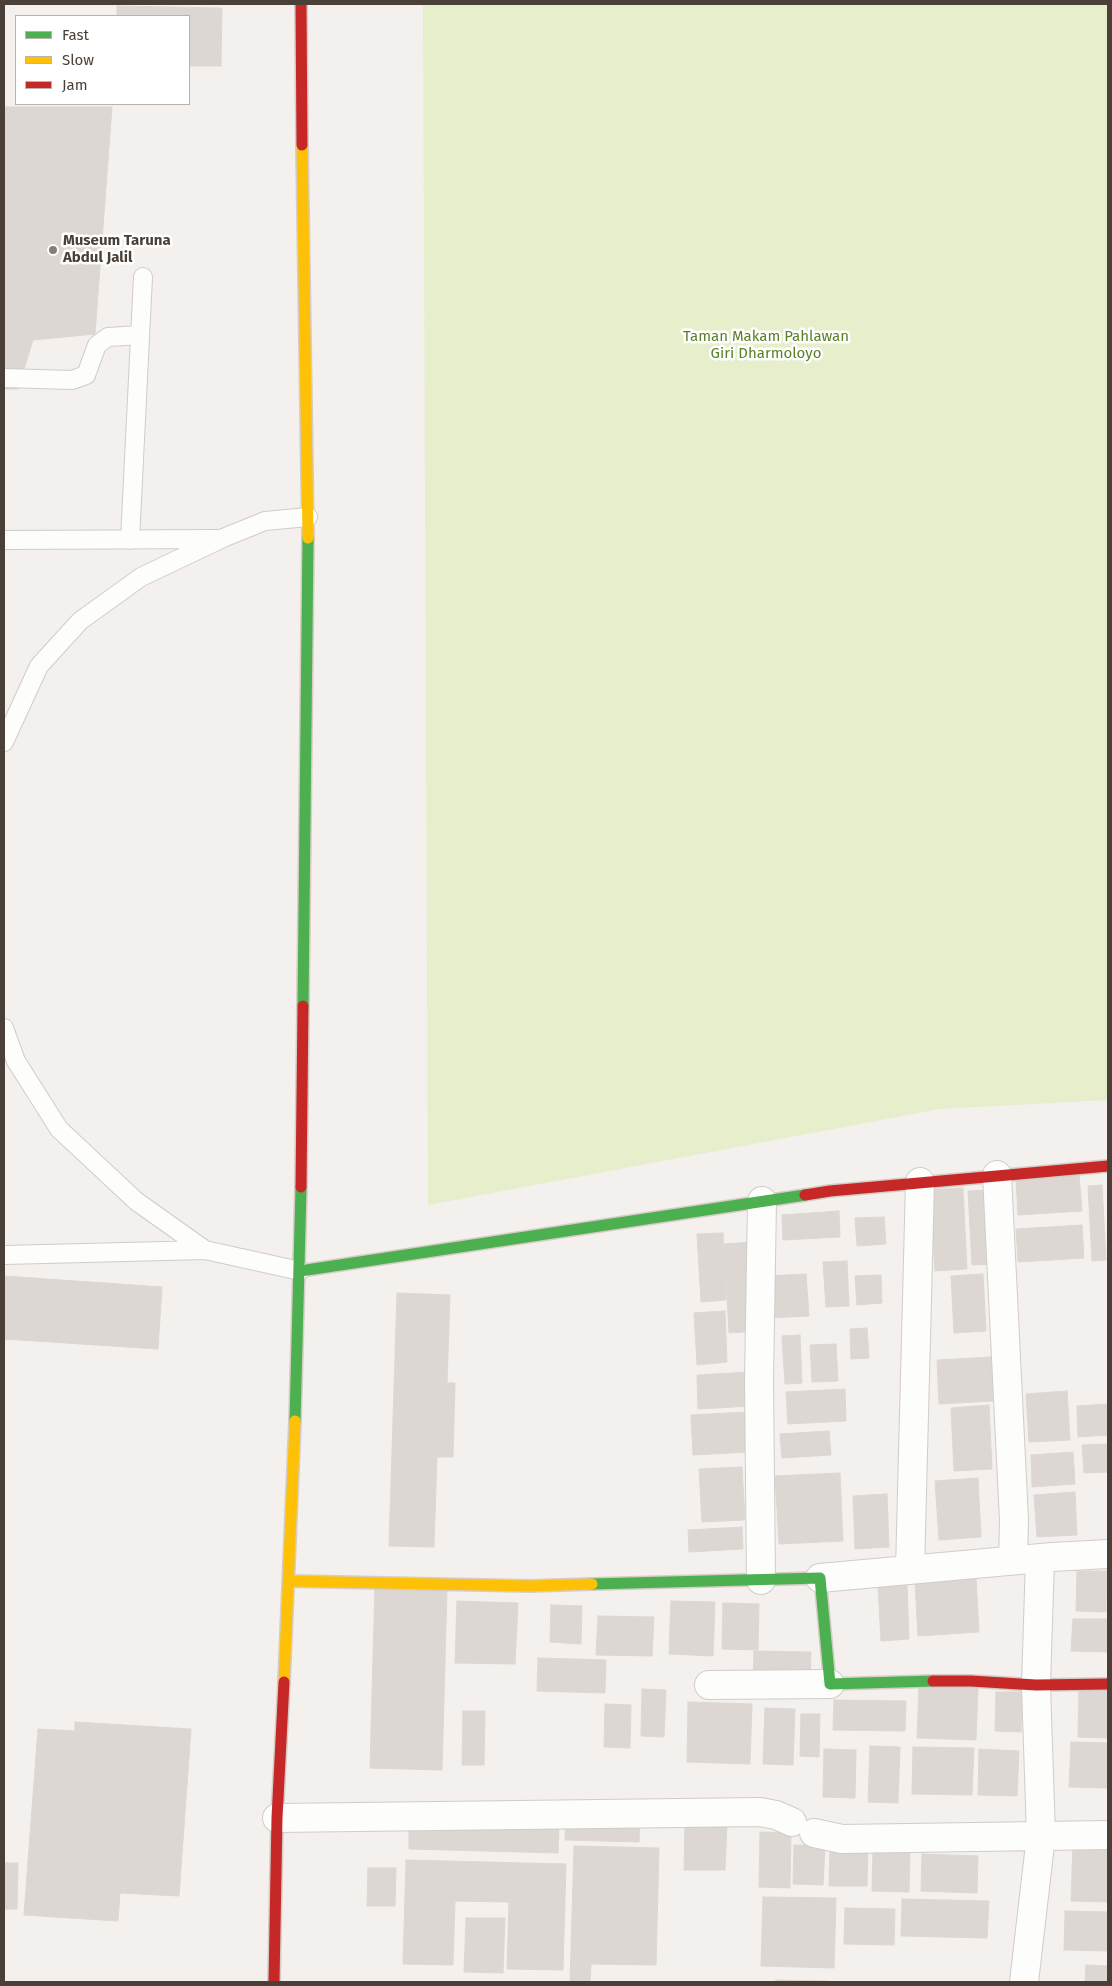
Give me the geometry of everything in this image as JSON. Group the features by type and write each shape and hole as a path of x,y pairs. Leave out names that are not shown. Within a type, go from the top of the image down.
{"main road":[{"path":"274,1982 277,1818 289,1581 300,1272 308,517 301,4"},
{"path":"300,1272 830,1191 1108,1166"},
{"path":"289,1581 530,1586 820,1578 830,1684 962,1681 1036,1685 1108,1684"}],"street":[{"path":"998,1176 1014,1520 1013,1560"},
{"path":"910,1570 920,1182"},
{"path":"761,1580 759,1380 762,1201"},
{"path":"820,1578 1013,1560 1108,1554"},
{"path":"1024,1982 1042,1836 1036,1685 1040,1559"},
{"path":"709,1685 830,1684"},
{"path":"277,1818 760,1812 776,1815 803,1828 842,1839 1108,1834"}],"lane":[{"path":"130,540 143,277"},
{"path":"4,378 72,380 86,375 97,345 108,337 140,335"},
{"path":"4,742 39,666 80,621 141,577 223,538 265,521 308,517"},
{"path":"4,540 223,538"},
{"path":"4,1028 16,1061 59,1129 136,1201 205,1250"},
{"path":"4,1255 205,1250 300,1272"}],"green space":[{"name":"Taman Makam Pahlawan Giri Dharmoloyo","path":"423,4 1108,4 1108,1100 940,1109 428,1205"}],"building":[{"path":"117,6 222,8 221,66 190,66 190,15 117,15"},
{"name":"Museum Taruna Abdul Jalil","path":"4,107 112,107 95,334 33,340 18,389 4,389"},
{"path":"1079,1174 1082,1211 1018,1215 1016,1178"},
{"path":"1102,1185 1106,1260 1092,1261 1088,1186"},
{"path":"963,1188 967,1269 935,1271 930,1190"},
{"path":"989,1190 993,1264 972,1265 968,1191"},
{"path":"839,1211 840,1237 783,1240 782,1215"},
{"path":"884,1217 886,1244 857,1246 855,1218"},
{"path":"1082,1225 1084,1258 1018,1262 1016,1229"},
{"path":"723,1233 726,1300 701,1302 697,1234"},
{"path":"753,1242 757,1331 729,1333 724,1244"},
{"path":"847,1261 849,1306 826,1307 823,1262"},
{"path":"806,1274 809,1316 768,1318 766,1276"},
{"path":"983,1274 986,1331 954,1333 951,1276"},
{"path":"881,1275 882,1303 857,1305 855,1276"},
{"path":"4,1276 162,1287 158,1349 4,1339"},
{"path":"397,1293 450,1295 447,1383 455,1383 453,1457 437,1457 434,1547 389,1546"},
{"path":"725,1311 727,1362 697,1365 694,1313"},
{"path":"867,1328 869,1358 851,1359 850,1329"},
{"path":"800,1335 802,1383 785,1384 782,1336"},
{"path":"836,1344 838,1381 812,1382 810,1345"},
{"path":"991,1357 993,1401 939,1404 937,1360"},
{"path":"749,1372 751,1406 698,1409 697,1375"},
{"path":"845,1389 846,1421 788,1424 786,1392"},
{"path":"1067,1391 1070,1440 1029,1442 1026,1394"},
{"path":"1108,1404 1108,1435 1078,1437 1077,1406"},
{"path":"989,1405 992,1469 954,1471 951,1408"},
{"path":"746,1412 748,1452 693,1455 691,1415"},
{"path":"829,1431 831,1455 782,1458 780,1434"},
{"path":"1108,1444 1108,1472 1084,1473 1082,1445"},
{"path":"1073,1452 1075,1484 1032,1487 1031,1455"},
{"path":"742,1467 745,1520 702,1522 699,1469"},
{"path":"840,1473 843,1541 779,1544 775,1476"},
{"path":"978,1478 981,1537 939,1540 935,1481"},
{"path":"1075,1492 1077,1535 1037,1537 1034,1495"},
{"path":"887,1494 889,1547 855,1549 853,1496"},
{"path":"742,1527 743,1549 689,1552 688,1530"},
{"path":"1077,1571 1107,1571 1106,1612 1076,1611"},
{"path":"976,1578 979,1632 918,1636 915,1582"},
{"path":"375,1585 447,1588 442,1770 370,1768"},
{"path":"907,1585 909,1639 881,1641 878,1587"},
{"path":"457,1601 518,1603 515,1664 455,1663"},
{"path":"671,1601 715,1602 713,1656 669,1654"},
{"path":"723,1603 759,1604 758,1650 722,1649"},
{"path":"551,1605 582,1606 581,1644 550,1642"},
{"path":"598,1616 654,1617 652,1656 596,1655"},
{"path":"1073,1619 1108,1619 1108,1652 1071,1651"},
{"path":"754,1651 811,1652 810,1682 753,1681"},
{"path":"538,1658 606,1660 605,1693 537,1691"},
{"path":"919,1685 978,1687 976,1740 917,1738"},
{"path":"1079,1688 1108,1689 1108,1738 1078,1737"},
{"path":"642,1689 666,1690 664,1737 641,1736"},
{"path":"996,1692 1022,1692 1021,1732 995,1731"},
{"path":"834,1700 906,1701 905,1731 833,1730"},
{"path":"688,1702 752,1704 750,1764 687,1762"},
{"path":"605,1704 631,1705 630,1748 604,1747"},
{"path":"765,1708 795,1709 793,1765 763,1764"},
{"path":"463,1711 485,1711 484,1765 462,1765"},
{"path":"801,1714 820,1714 819,1757 800,1756"},
{"path":"75,1722 191,1729 179,1896 120,1893 118,1921 24,1915 38,1729 75,1731"},
{"path":"1071,1742 1108,1743 1108,1788 1069,1787"},
{"path":"870,1746 900,1747 898,1803 868,1802"},
{"path":"913,1747 974,1748 972,1795 912,1794"},
{"path":"824,1749 856,1750 855,1798 823,1797"},
{"path":"979,1749 1019,1751 1017,1796 978,1795"},
{"path":"566,1819 640,1820 639,1842 565,1840"},
{"path":"685,1822 727,1823 725,1870 684,1870"},
{"path":"409,1823 559,1826 558,1853 409,1849"},
{"path":"760,1832 791,1833 790,1888 759,1887"},
{"path":"1073,1844 1108,1844 1108,1902 1071,1901"},
{"path":"794,1845 825,1846 823,1885 793,1884"},
{"path":"574,1846 659,1848 656,1965 591,1964 590,1982 570,1982"},
{"path":"830,1847 868,1847 867,1886 829,1886"},
{"path":"873,1850 910,1850 909,1892 872,1891"},
{"path":"922,1854 978,1856 977,1893 921,1891"},
{"path":"406,1860 566,1864 563,1970 507,1969 509,1902 455,1901 453,1965 403,1964"},
{"path":"4,1863 18,1863 17,1909 4,1909"},
{"path":"368,1868 396,1868 395,1906 367,1906"},
{"path":"763,1897 836,1898 834,1968 761,1966"},
{"path":"902,1899 989,1901 987,1938 901,1936"},
{"path":"845,1908 895,1909 894,1945 844,1944"},
{"path":"1065,1911 1108,1912 1108,1951 1064,1950"},
{"path":"466,1918 505,1918 503,1973 464,1972"},
{"path":"1086,1965 1108,1966 1108,1982 1085,1982"},
{"path":"776,1980 829,1981 829,1982 776,1982"}],"traffic: fast":[{"path":"303,1006 308,538"},
{"path":"295,1421 301,1187"},
{"path":"300,1271 805,1195"},
{"path":"592,1584 820,1578 830,1684 933,1681"}],"traffic: slow":[{"path":"302,145 308,538"},
{"path":"284,1682 295,1421"},
{"path":"289,1581 530,1586 592,1584"}],"traffic: jam":[{"path":"301,4 302,145"},
{"path":"301,1187 303,1006"},
{"path":"805,1195 830,1191 1108,1166"},
{"path":"933,1681 1036,1685 1108,1684"},
{"path":"274,1982 277,1818 284,1682"}],"place":[{"name":"Museum Taruna Abdul Jalil","path":"53,250"}]}
